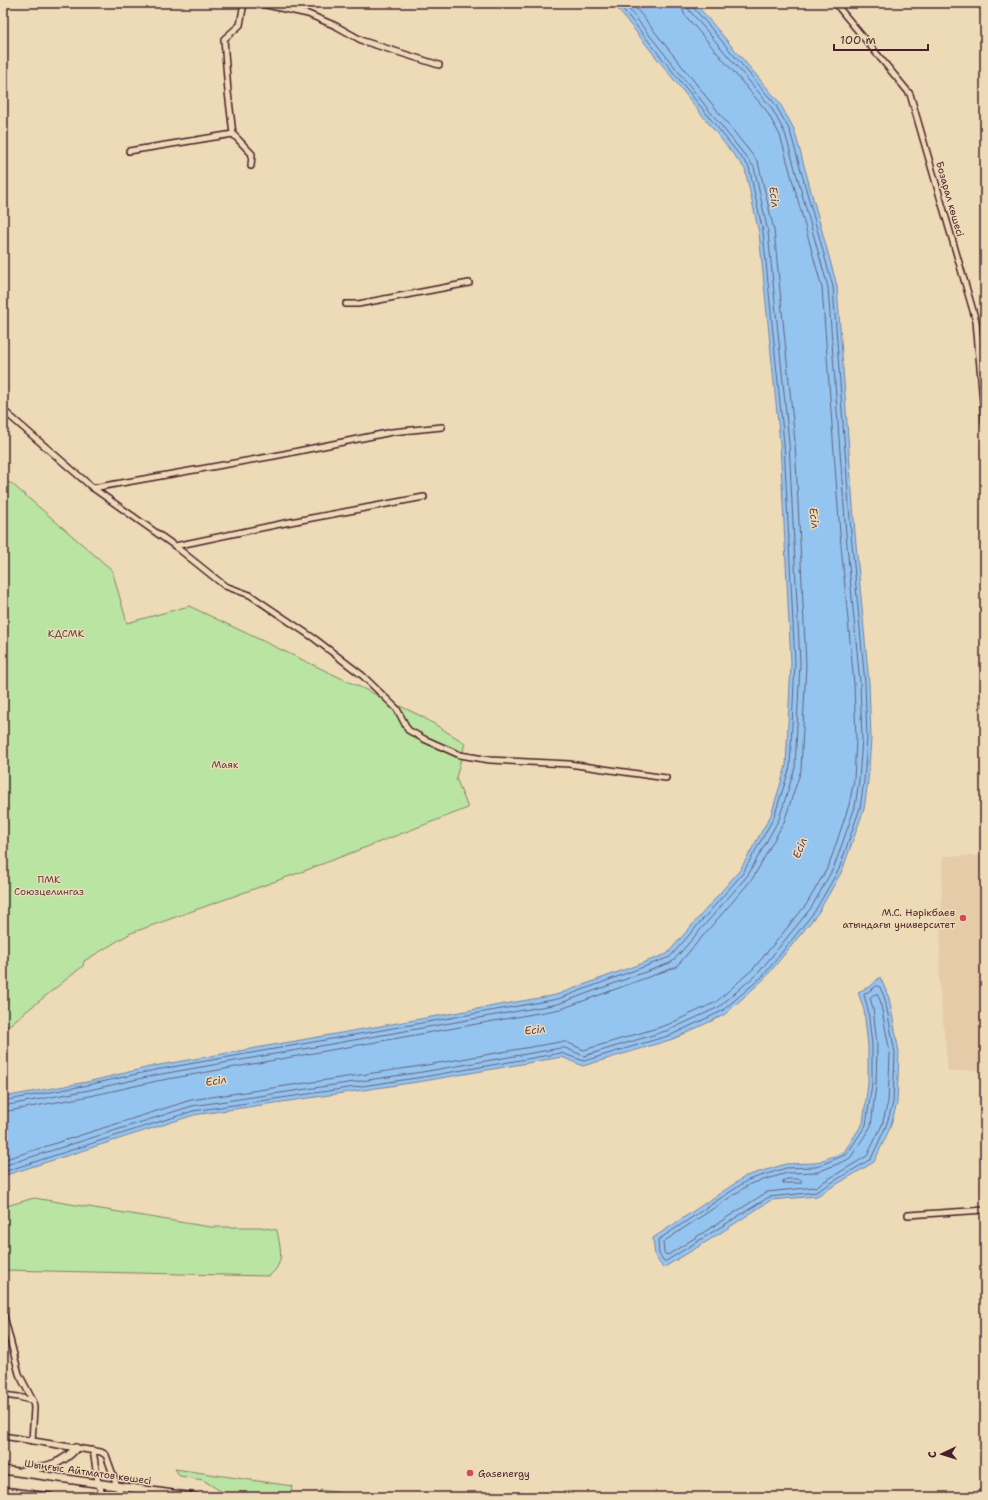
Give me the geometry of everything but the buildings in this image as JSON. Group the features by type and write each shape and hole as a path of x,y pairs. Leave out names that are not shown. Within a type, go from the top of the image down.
{"main road":[{"path":"16,1472 58,1463 69,1456 76,1448"},
{"name":"Шыңғыс Айтматов көшесі","path":"3,1470 194,1497"},
{"path":"3,1490 50,1497"}],"street":[{"path":"244,3 240,25 224,39 233,134 252,154 251,166"},
{"path":"257,3 308,14 336,26 363,41 439,65"},
{"name":"Бозарал көшесі","path":"835,3 910,94 976,320 985,426"},
{"path":"980,3 985,10"},
{"path":"129,151 233,134"},
{"path":"346,304 358,304 469,284"},
{"path":"3,410 93,488 175,546 225,586 250,595 327,648 363,676 397,709 408,730 424,739 460,755 490,760 569,764 666,778"},
{"path":"93,488 274,456 392,432 442,427"},
{"path":"175,546 285,523 424,497"},
{"path":"908,1215 985,1210"},
{"path":"3,1312 19,1374 33,1401 32,1441"},
{"path":"3,1395 33,1401"},
{"path":"3,1436 93,1450 106,1455 121,1497"},
{"path":"93,1450 98,1483 104,1497"}],"shaded area":[{"name":"М.С. Нәрікбаев атындағы университет","path":"943,856 985,856 985,1069 948,1072 939,980"}],"green space":[{"name":"Маяк","path":"3,483 11,483 112,570 127,623 189,606 421,716 465,743 456,778 468,808 304,871 131,933 84,961 83,966 3,1030"},
{"path":"985,682 985,707 981,706"},
{"path":"34,1198 210,1227 260,1227 277,1230 280,1260 278,1266 269,1276 3,1270 3,1207"},
{"path":"175,1469 292,1486 290,1496 261,1497 222,1492 203,1480 180,1476"},
{"path":"320,1490 369,1497 320,1497"}],"water":[{"name":"Есіл","path":"613,3 695,3 779,102 794,129 837,286 855,533 869,683 871,739 864,809 842,871 818,913 765,978 724,1015 673,1039 583,1066 562,1057 424,1081 194,1115 3,1176 3,1097 87,1082 154,1066 556,995 667,954 740,870 771,815 786,766 791,663 780,443 759,233 745,169"},
{"path":"880,977 889,998 899,1052 897,1103 890,1128 874,1162 817,1196 771,1200 663,1268 655,1256 653,1238 746,1176 786,1164 815,1163 844,1152 863,1123 868,1084 868,1046 864,1010 858,992 871,986"}],"place":[{"name":"М.С. Нәрікбаев атындағы университет","path":"963,918"},
{"name":"Gasenergy","path":"470,1473"}],"park label":[{"name":"КДСМК","path":"66,633"},
{"name":"ПМК Союзцелингаз","path":"49,884"}]}
